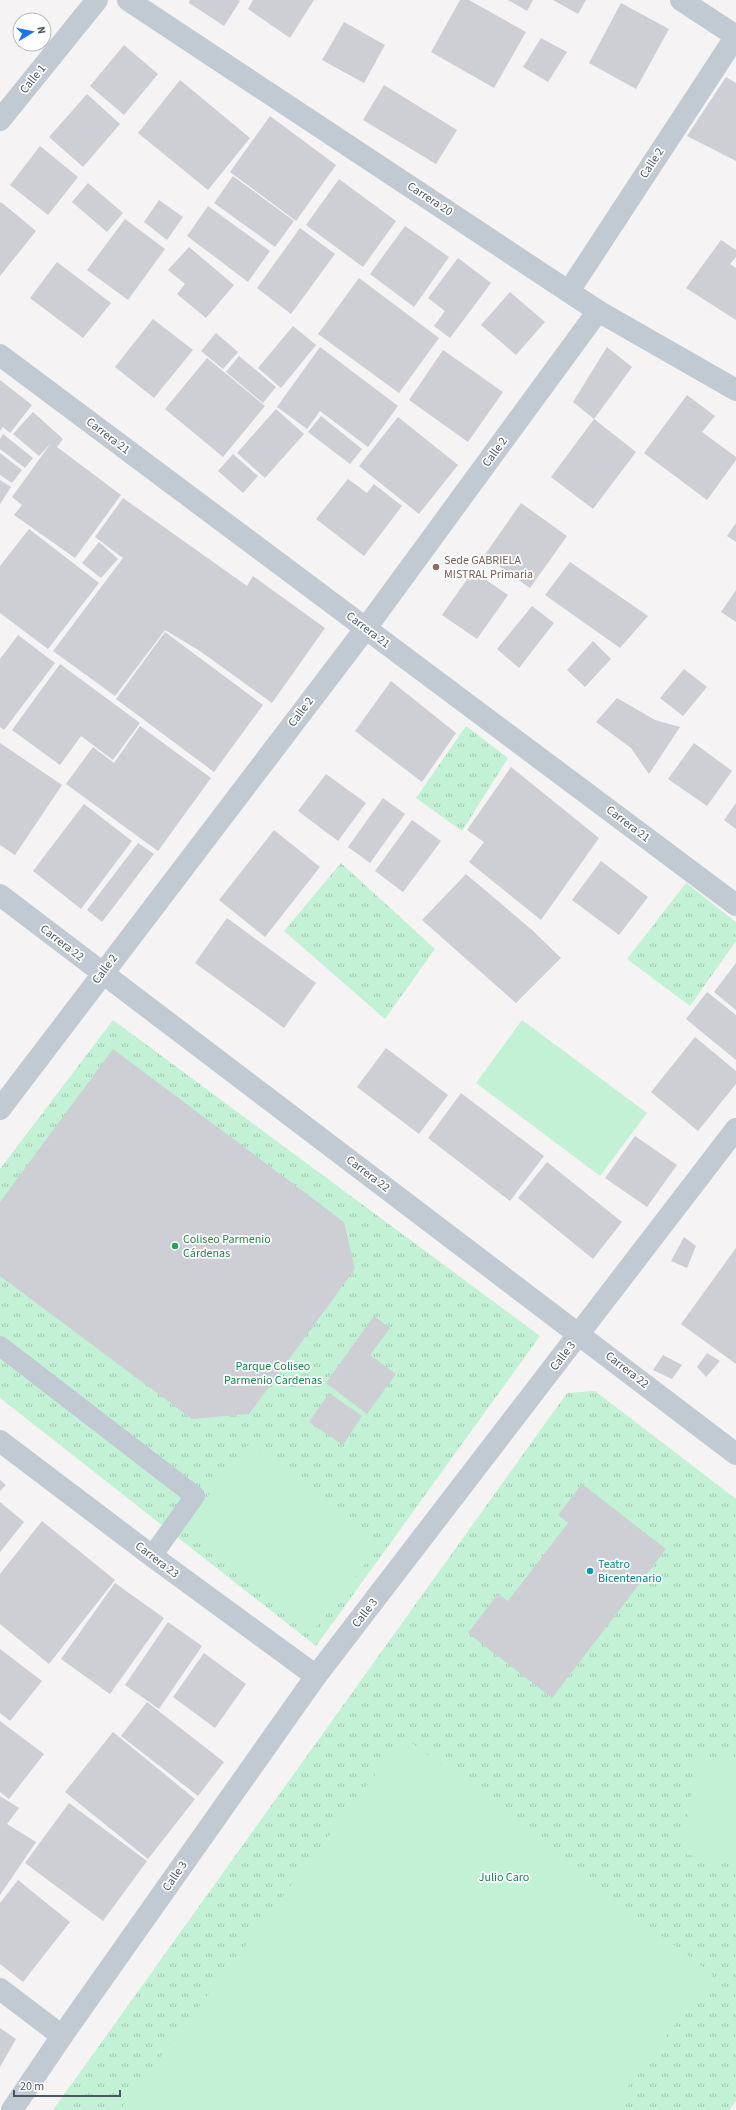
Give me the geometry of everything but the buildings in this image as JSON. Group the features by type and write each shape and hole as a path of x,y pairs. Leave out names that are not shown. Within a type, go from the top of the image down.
{"street":[{"name":"Calle 1","path":"0,120 96,0"},
{"name":"Carrera 20","path":"128,0 598,311 736,390"},
{"path":"681,0 736,36"},
{"name":"Calle 2","path":"569,291 736,36"},
{"name":"Calle 2","path":"0,1109 366,628 598,311"},
{"name":"Carrera 21","path":"0,355 736,905"},
{"name":"Carrera 22","path":"0,896 580,1334 736,1454"},
{"name":"Calle 3","path":"12,2110 62,2036 316,1676 736,1129"},
{"name":"Carrera 23","path":"0,1441 152,1556 316,1676"},
{"path":"0,1989 62,2036"}],"lane":[{"path":"0,1346 195,1496 152,1556"}],"green space":[{"path":"466,726 508,758 462,831 416,798"},
{"path":"341,863 435,949 385,1019 284,931"},
{"path":"686,883 736,922 736,941 690,1006 627,959"},
{"name":"Parque Coliseo Parmenio Cardenas","path":"113,1020 540,1336 316,1646 0,1398 0,1169"},
{"path":"522,1020 647,1113 600,1176 476,1083"},
{"name":"Julio Caro","path":"595,1391 736,1499 736,2101 729,2110 53,2110 567,1393"},
{"path":"248,1445 378,1547 314,1630 183,1528"},
{"path":"404,1737 713,1975 610,2110 120,2110"},
{"path":"699,1757 736,1764 736,1865 680,1853"}],"place":[{"name":"Sede GABRIELA MISTRAL Primaria","path":"436,567"},
{"name":"Coliseo Parmenio Cárdenas","path":"175,1246"},
{"name":"Teatro Bicentenario","path":"590,1571"}]}
